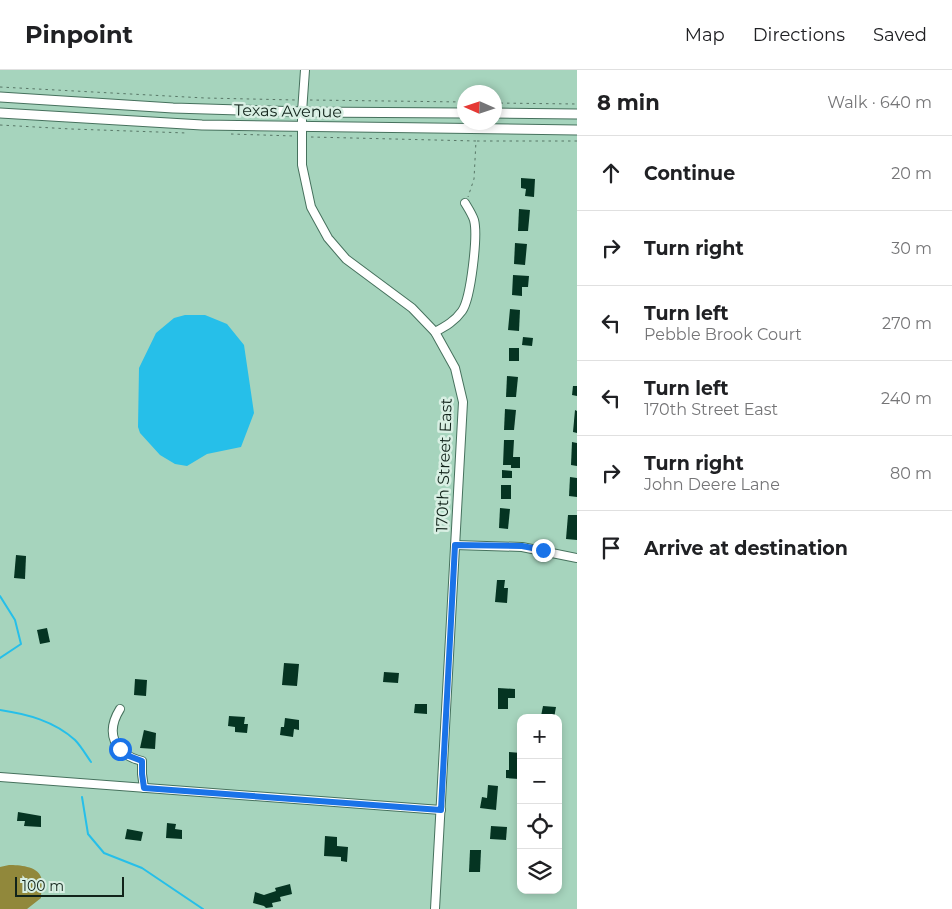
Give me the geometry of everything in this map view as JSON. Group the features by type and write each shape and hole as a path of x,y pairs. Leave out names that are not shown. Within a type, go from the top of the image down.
{"main road":[{"name":"Texas Avenue","path":"0,97 173,108 302,112 457,113"},
{"path":"502,113 577,114"},
{"name":"Texas Avenue","path":"0,114 302,131 577,130"}],"street":[{"name":"170th Street East","path":"305,70 302,100 302,165 311,207 328,238 346,259 412,308 435,332 455,368 463,402 435,909"},
{"path":"435,332 450,324 463,310 469,293 473,264 474,220 465,203"},
{"path":"455,545 522,546 577,558"},
{"path":"120,709 112,727 114,738 124,753 142,761 144,788"},
{"path":"0,777 441,810"}],"path":[{"path":"0,87 205,98 457,102"},
{"path":"502,103 577,104"},
{"path":"0,125 186,133"},
{"path":"225,134 302,131 476,141 577,141"},
{"path":"465,203 474,180 476,141"}],"shaded area":[{"path":"9,865 32,868 41,877 41,898 27,909 0,909 0,867"}],"water":[{"path":"185,315 205,315 227,324 244,345 254,413 241,447 207,454 187,466 175,464 160,455 140,433 138,427 139,368 156,333 174,318"}],"building":[{"path":"521,178 535,179 534,197 525,196 526,189 521,188"},
{"path":"519,209 530,210 528,231 518,231"},
{"path":"515,243 527,244 525,265 514,264"},
{"path":"513,275 529,276 528,287 522,287 522,296 512,295"},
{"path":"510,309 520,310 519,331 508,330"},
{"path":"523,337 533,338 532,346 522,345"},
{"path":"509,348 519,348 519,361 509,361"},
{"path":"507,376 518,377 516,397 506,397"},
{"path":"573,386 577,386 577,396 572,395"},
{"path":"505,409 516,410 514,430 504,430"},
{"path":"575,410 577,411 577,433 573,432"},
{"path":"504,440 514,440 513,457 520,457 520,468 511,468 511,465 503,465"},
{"path":"572,442 577,443 577,466 571,465"},
{"path":"502,470 512,471 512,478 502,478"},
{"path":"570,477 577,478 577,497 569,496"},
{"path":"501,485 511,485 511,499 501,499"},
{"path":"500,508 510,509 508,529 499,528"},
{"path":"568,515 577,515 577,540 566,539"},
{"path":"16,555 26,556 25,579 14,578"},
{"path":"497,580 505,580 504,588 508,588 507,603 495,602"},
{"path":"47,628 50,642 40,644 37,630"},
{"path":"284,663 299,664 297,686 282,685"},
{"path":"384,672 399,673 398,683 383,682"},
{"path":"135,679 147,680 146,696 134,695"},
{"path":"498,688 515,689 515,698 508,698 508,709 498,709"},
{"path":"415,704 427,704 427,714 414,713"},
{"path":"543,706 556,707 555,714 541,714"},
{"path":"229,716 245,717 244,724 248,724 247,733 235,732 235,727 228,726"},
{"path":"285,718 299,720 299,730 294,729 293,737 280,735 281,727 284,727"},
{"path":"144,730 156,733 155,749 140,748"},
{"path":"509,752 517,753 517,779 506,778 506,770 509,770"},
{"path":"488,785 498,786 496,810 480,808 482,797 487,798"},
{"path":"18,812 41,816 41,827 24,826 25,821 17,821"},
{"path":"167,823 176,824 175,829 182,830 182,839 166,838"},
{"path":"491,826 507,827 506,840 490,839"},
{"path":"127,829 143,832 141,841 125,839"},
{"path":"325,836 337,837 337,846 348,847 347,862 341,861 341,857 324,856"},
{"path":"470,850 481,850 480,872 469,872"},
{"path":"290,884 292,894 280,897 281,901 272,903 273,907 266,908 253,903 255,892 264,895 276,891 275,888"}],"waterway":[{"path":"0,596 15,620 21,644 0,658"},
{"path":"0,710 40,719 67,733 75,740 91,762"},
{"path":"82,797 88,834 104,853 142,868 203,909"}],"route":[{"path":"120,749 136,760 142,761 144,788 441,810 455,545 522,546 543,550"}]}
